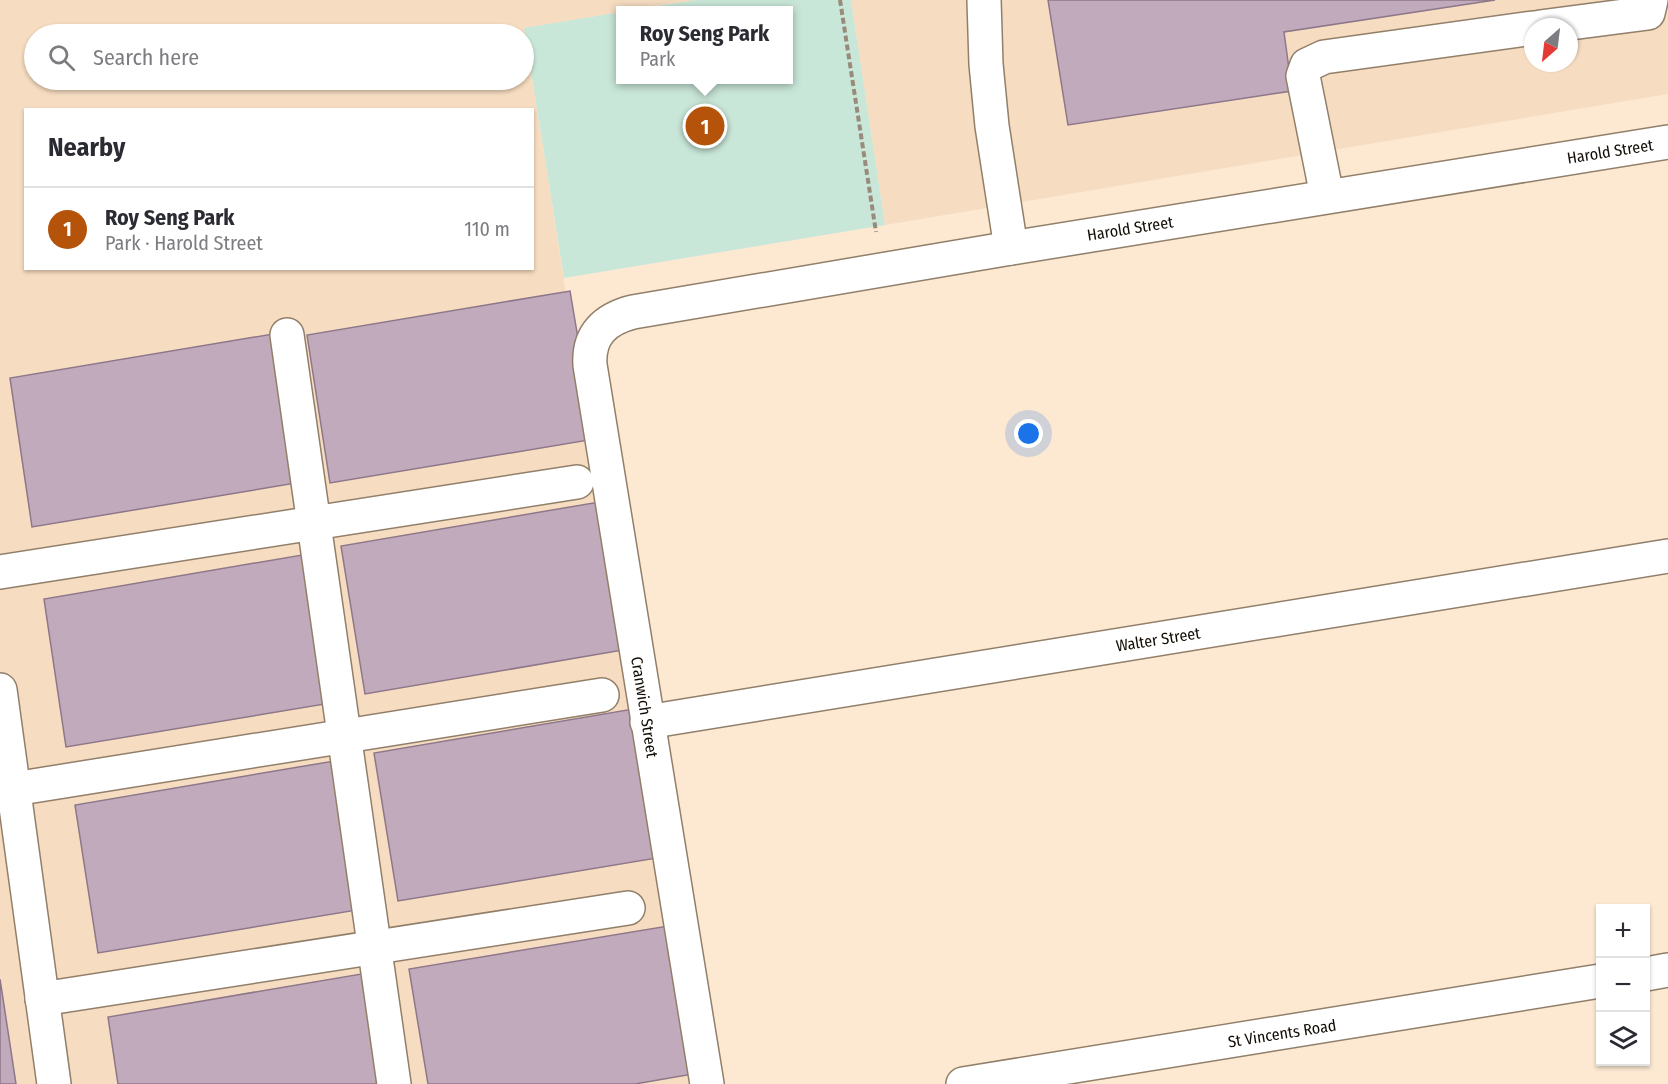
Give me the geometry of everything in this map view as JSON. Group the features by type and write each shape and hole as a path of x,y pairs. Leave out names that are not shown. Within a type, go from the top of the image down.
{"street":[{"path":"984,0 986,64 992,126 1011,248"},
{"path":"1578,22 1648,13 1651,0"},
{"path":"1327,196 1304,76 1307,65 1324,57 1524,29"},
{"name":"Harold Street","path":"598,332 612,319 633,312 1327,196 1668,142"},
{"name":"Cranwich Street","path":"598,332 591,347 590,365 707,1084"},
{"path":"287,335 394,1084"},
{"path":"0,572 577,482"},
{"name":"Walter Street","path":"647,722 1668,556"},
{"path":"0,690 54,1084"},
{"path":"14,789 602,695"},
{"path":"42,999 628,908"},
{"path":"1650,973 1668,970"},
{"name":"St Vincents Road","path":"963,1084 1065,1076 1596,982"}],"path":[{"path":"840,0 876,232"}],"shaded area":[{"path":"0,0 696,0 651,6 616,6 616,13 534,26 534,24 24,24 24,90 534,90 691,1084 0,1084"},
{"path":"851,0 1668,0 1668,94 885,225"}],"green space":[{"path":"696,0 851,0 885,225 564,278 534,90 534,26 616,13 616,84 793,84 793,6 657,6"}],"building":[{"path":"1048,0 1495,0 1284,32 1292,91 1068,125"},
{"path":"570,291 595,439 330,483 307,335"},
{"path":"273,334 296,483 32,527 10,378"},
{"path":"605,501 629,649 365,694 341,546"},
{"path":"308,554 331,703 66,747 44,599"},
{"path":"639,708 663,857 398,901 374,753"},
{"path":"340,760 363,909 98,953 75,805"},
{"path":"674,925 699,1073 635,1084 428,1084 409,969"},
{"path":"373,972 390,1084 118,1084 108,1017"},
{"path":"0,979 16,1084 0,1084"}],"place":[{"name":"Roy Seng Park","path":"705,126"}]}
